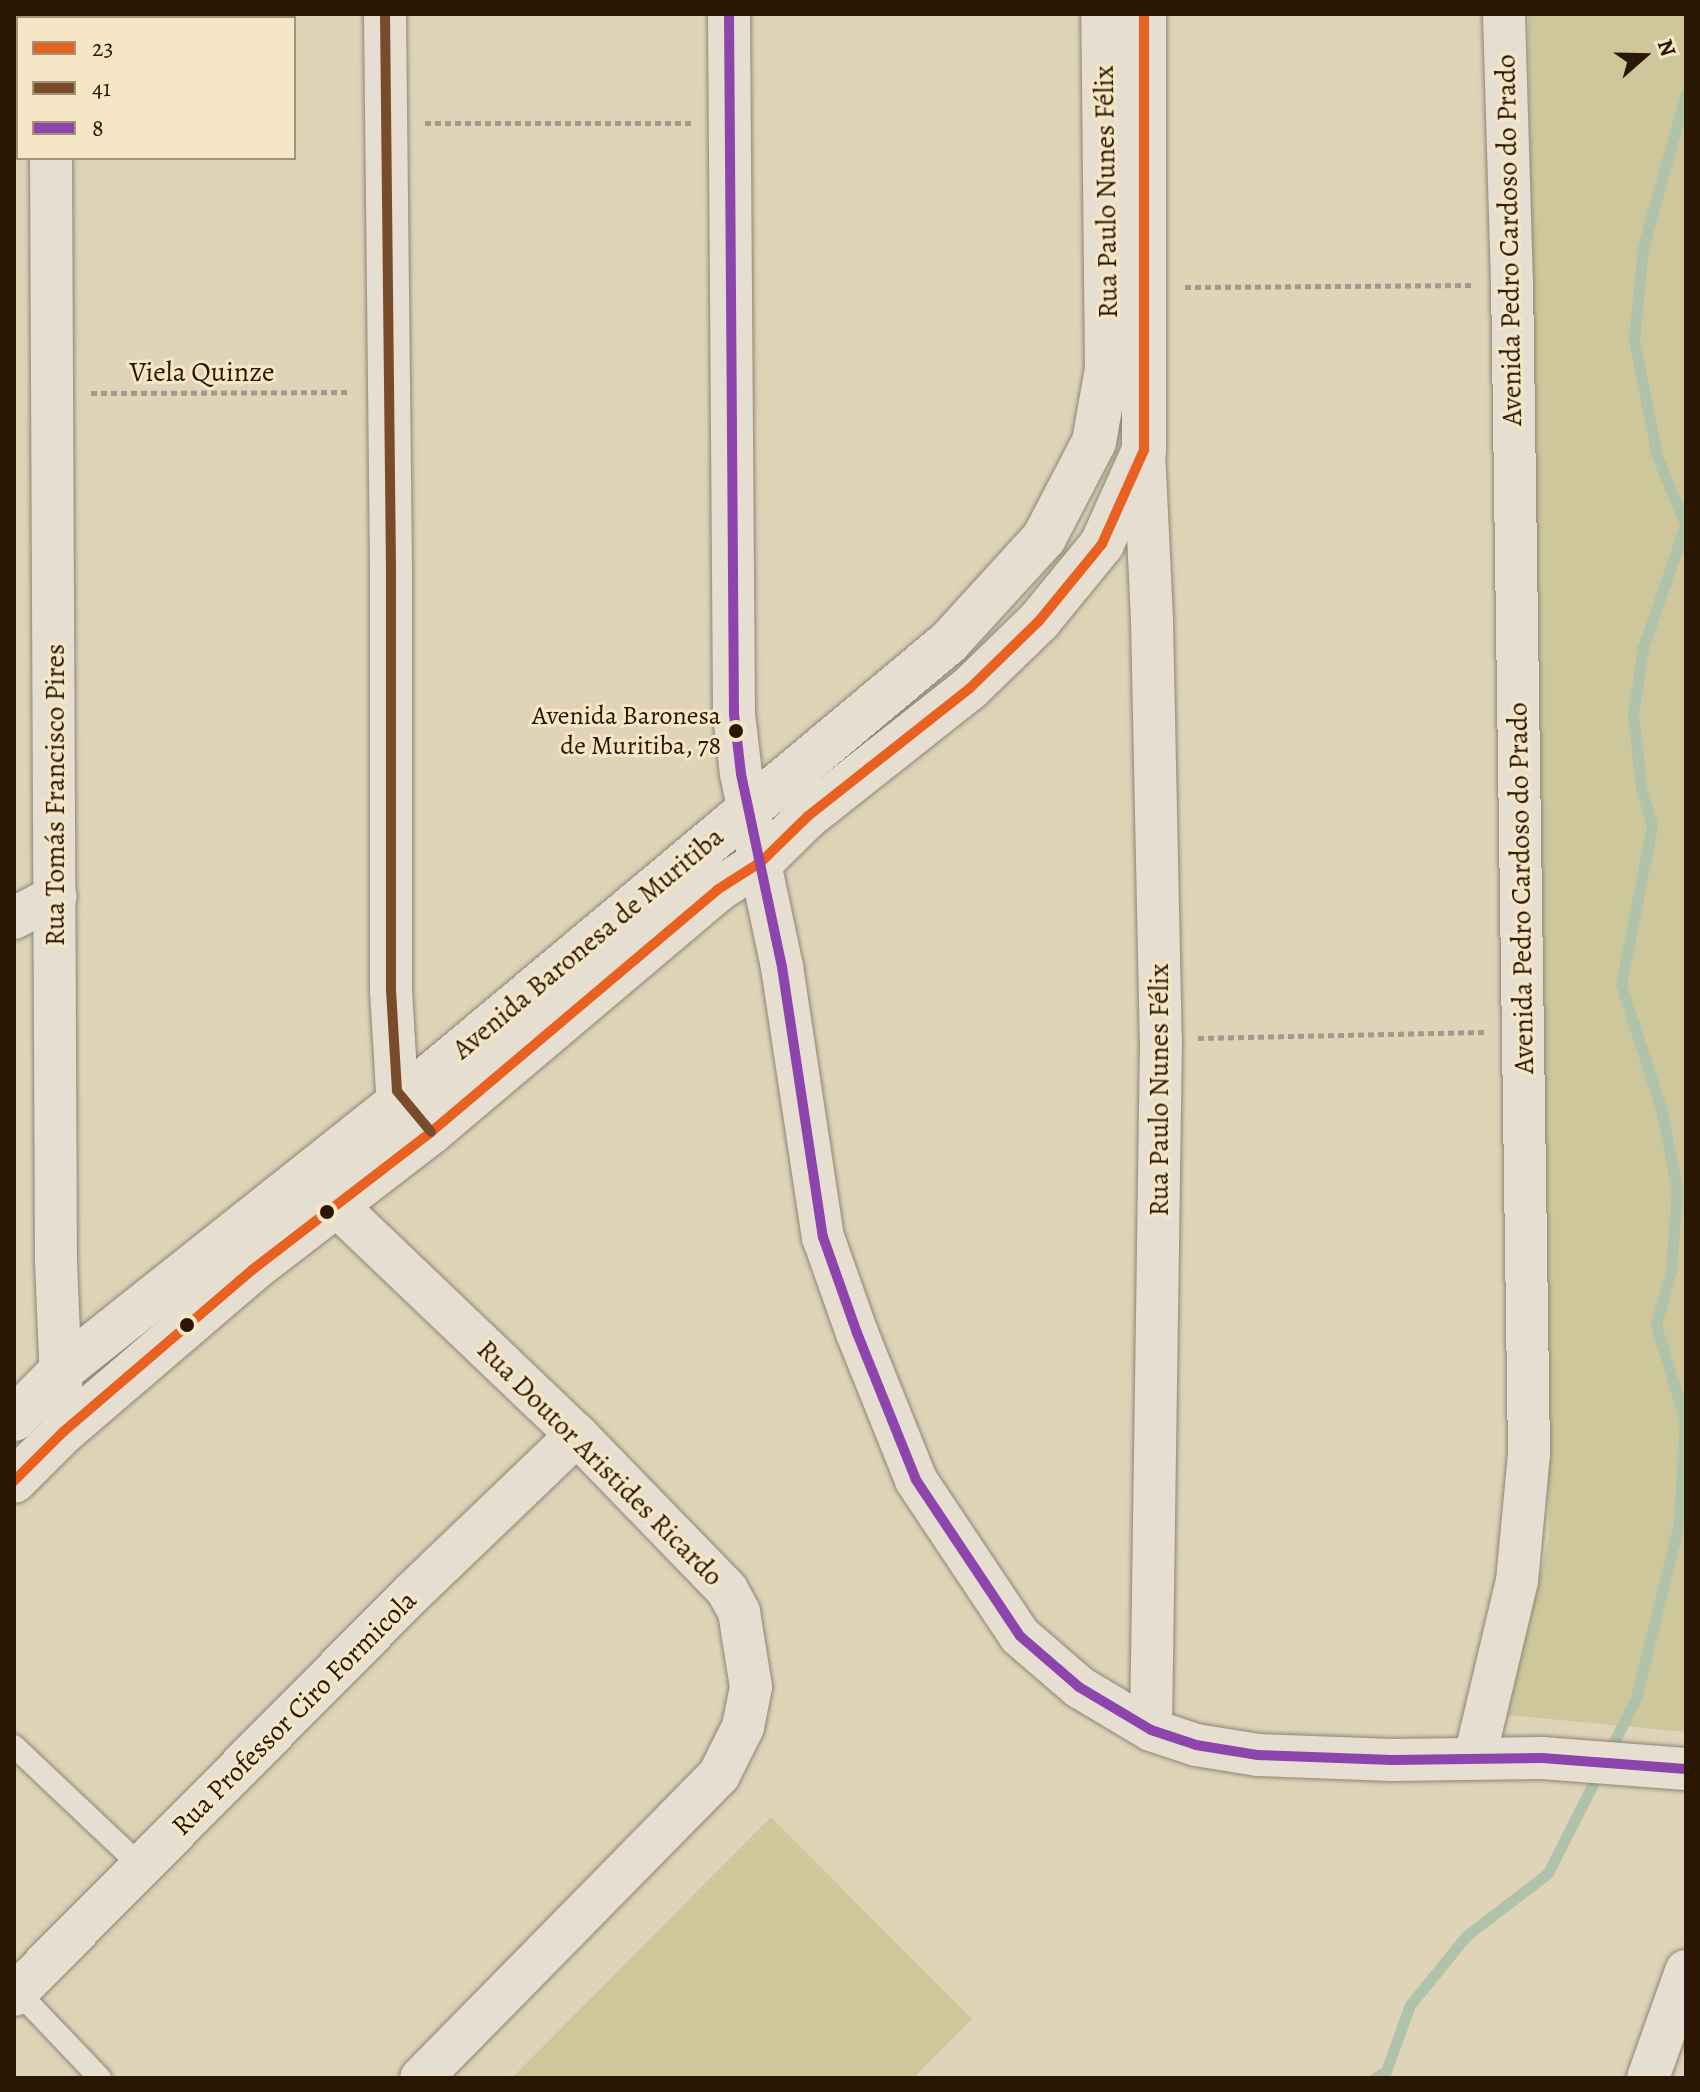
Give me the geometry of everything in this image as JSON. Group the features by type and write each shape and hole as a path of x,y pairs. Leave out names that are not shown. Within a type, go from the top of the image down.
{"main road":[{"name":"Rua Paulo Nunes Félix","path":"1103,14 1126,369"},
{"name":"Rua Paulo Nunes Félix","path":"1126,369 1145,289 1144,14"},
{"name":"Avenida Baronesa de Muritiba","path":"14,1481 63,1432 252,1270 431,1132 717,890 761,862 808,816 969,689 1039,621 1102,544 1144,450 1126,369"},
{"name":"Avenida Baronesa de Muritiba","path":"14,1419 62,1370 404,1098 949,642 1044,538 1094,442 1126,369"}],"street":[{"path":"385,14 390,392 391,990 397,1091 431,1132"},
{"path":"729,14 734,714 748,809 782,967 823,1237 857,1333 916,1480 1020,1636 1079,1687 1151,1730 1196,1745 1258,1755 1392,1760 1542,1758 1686,1769"},
{"name":"Avenida Pedro Cardoso do Prado","path":"1475,1757 1517,1581 1529,1453 1512,284 1504,14"},
{"name":"Rua Tomás Francisco Pires","path":"51,160 56,1262 63,1432"},
{"name":"Rua Paulo Nunes Félix","path":"1144,450 1152,621 1161,1039 1151,1730"},
{"path":"1102,544 1121,564 1152,621"},
{"path":"14,918 56,896"},
{"name":"Rua Doutor Aristides Ricardo","path":"337,1206 577,1435 727,1590 739,1612 748,1652 751,1687 743,1727 719,1775 421,2078"},
{"name":"Rua Professor Ciro Formicola","path":"16,1993 413,1592 577,1435"},
{"path":"1651,2076 1686,1971"}],"lane":[{"path":"14,1746 142,1867"},
{"path":"16,1993 100,2078"}],"path":[{"path":"388,123 730,123"},
{"path":"1145,289 1512,284"},
{"name":"Viela Quinze","path":"53,393 390,392"},
{"path":"1161,1039 1523,1031"}],"shaded area":[{"path":"1528,14 1686,14 1686,1732 1507,1715 1549,1537"},
{"path":"771,1817 972,2019 913,2078 512,2078"}],"waterway":[{"path":"1608,1754 1636,1698 1679,1523 1685,1420 1656,1325 1671,1271 1677,1190 1662,1112 1621,984 1652,826 1641,787 1633,714 1643,648 1685,525 1657,456 1634,340 1643,247 1686,93"},
{"path":"1375,2078 1386,2071 1410,2005 1466,1936 1548,1873 1600,1770"}],"transit line":[{"name":"41","path":"385,14 391,568 391,990 397,1091 431,1132"},
{"name":"8","path":"729,14 734,714 741,774 782,967 823,1237 857,1333 916,1480 1020,1636 1079,1687 1151,1730 1196,1745 1258,1755 1392,1760 1542,1758 1686,1769"},
{"name":"23","path":"14,1481 63,1432 252,1270 431,1132 717,890 761,862 808,816 969,689 1039,621 1102,544 1144,450 1144,14"}],"place":[{"name":"Avenida Baronesa de Muritiba, 78","path":"736,731"}]}
